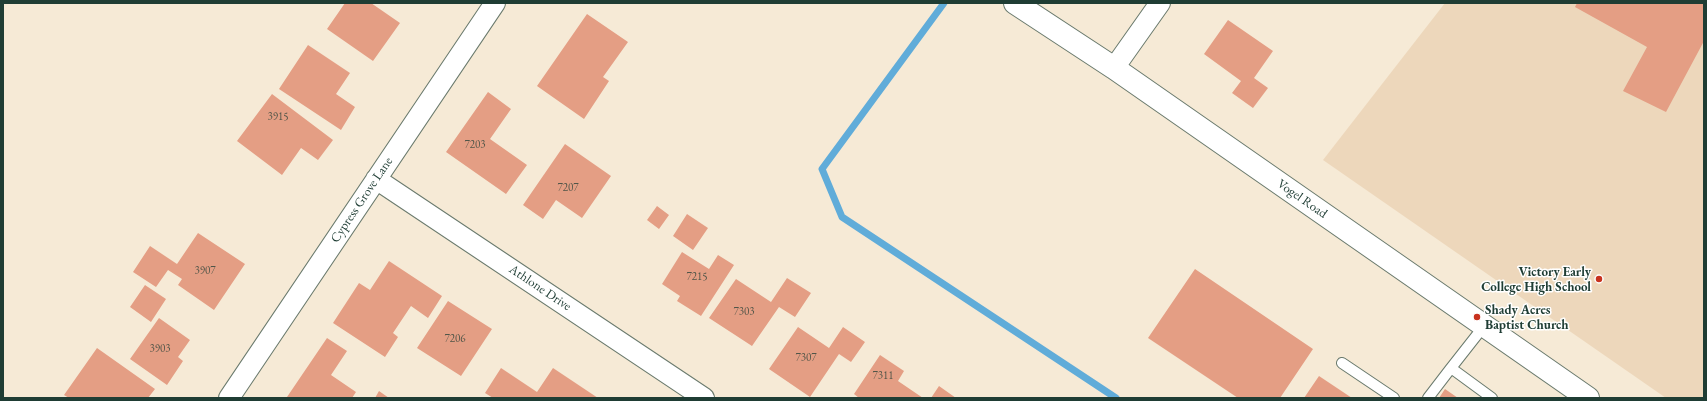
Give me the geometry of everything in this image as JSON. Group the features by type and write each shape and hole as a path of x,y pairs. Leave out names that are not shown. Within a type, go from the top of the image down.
{"street":[{"name":"Cypress Grove Lane","path":"229,398 495,3"},
{"name":"Vogel Road","path":"1015,3 1114,68 1588,398"},
{"path":"1114,68 1160,3"},
{"name":"Athlone Drive","path":"376,179 704,398"}],"lane":[{"path":"1428,398 1484,326"},
{"path":"1342,363 1394,398"},
{"path":"1451,368 1492,398"}],"shaded area":[{"name":"Victory Early College High School","path":"1445,3 1704,3 1704,398 1666,398 1323,160"}],"building":[{"path":"345,3 371,3 400,23 373,61 327,29"},
{"path":"1577,3 1704,3 1704,41 1666,112 1623,91 1647,47 1575,7"},
{"path":"587,14 628,42 603,77 609,81 584,119 537,86"},
{"path":"1228,20 1273,51 1254,78 1268,88 1253,108 1232,93 1241,81 1204,54"},
{"path":"308,45 350,73 336,94 355,107 341,130 279,89"},
{"path":"488,92 511,109 490,139 527,165 506,194 446,152"},
{"path":"272,94 333,140 318,160 301,148 282,175 237,141"},
{"path":"565,144 611,176 582,218 556,200 543,219 523,205"},
{"path":"657,206 669,215 659,229 647,220"},
{"path":"687,214 708,228 693,250 673,236"},
{"path":"198,233 245,264 214,310 178,285 182,279 168,270 156,287 133,272 150,246 177,264"},
{"path":"682,252 709,269 718,255 734,265 701,316 677,301 680,296 662,284"},
{"path":"389,261 442,296 428,318 411,306 393,333 398,337 385,357 333,323 359,283 370,290"},
{"path":"1195,269 1313,349 1280,398 1238,398 1148,338"},
{"path":"787,278 811,293 795,317 779,307 752,346 709,318 736,279 771,302"},
{"path":"145,285 166,299 151,322 130,307"},
{"path":"448,301 492,329 461,376 417,348"},
{"path":"159,318 190,340 178,357 183,361 167,385 130,359"},
{"path":"798,327 829,348 843,327 865,342 851,362 839,354 810,397 769,369"},
{"path":"327,338 347,351 331,375 356,392 352,398 287,397"},
{"path":"97,348 155,389 148,398 69,398 64,395"},
{"path":"880,355 904,371 898,381 923,398 859,398 854,394"},
{"path":"501,368 537,392 553,368 598,398 493,398 485,393"},
{"path":"1319,376 1352,398 1304,398"},
{"path":"939,386 956,398 931,398"},
{"path":"1445,389 1458,398 1439,398"},
{"path":"379,391 389,398 375,398"}],"waterway":[{"path":"944,3 822,169 842,217 1116,398"}],"place":[{"name":"Victory Early College High School","path":"1599,279"},
{"name":"Shady Acres Baptist Church","path":"1477,317"}]}
